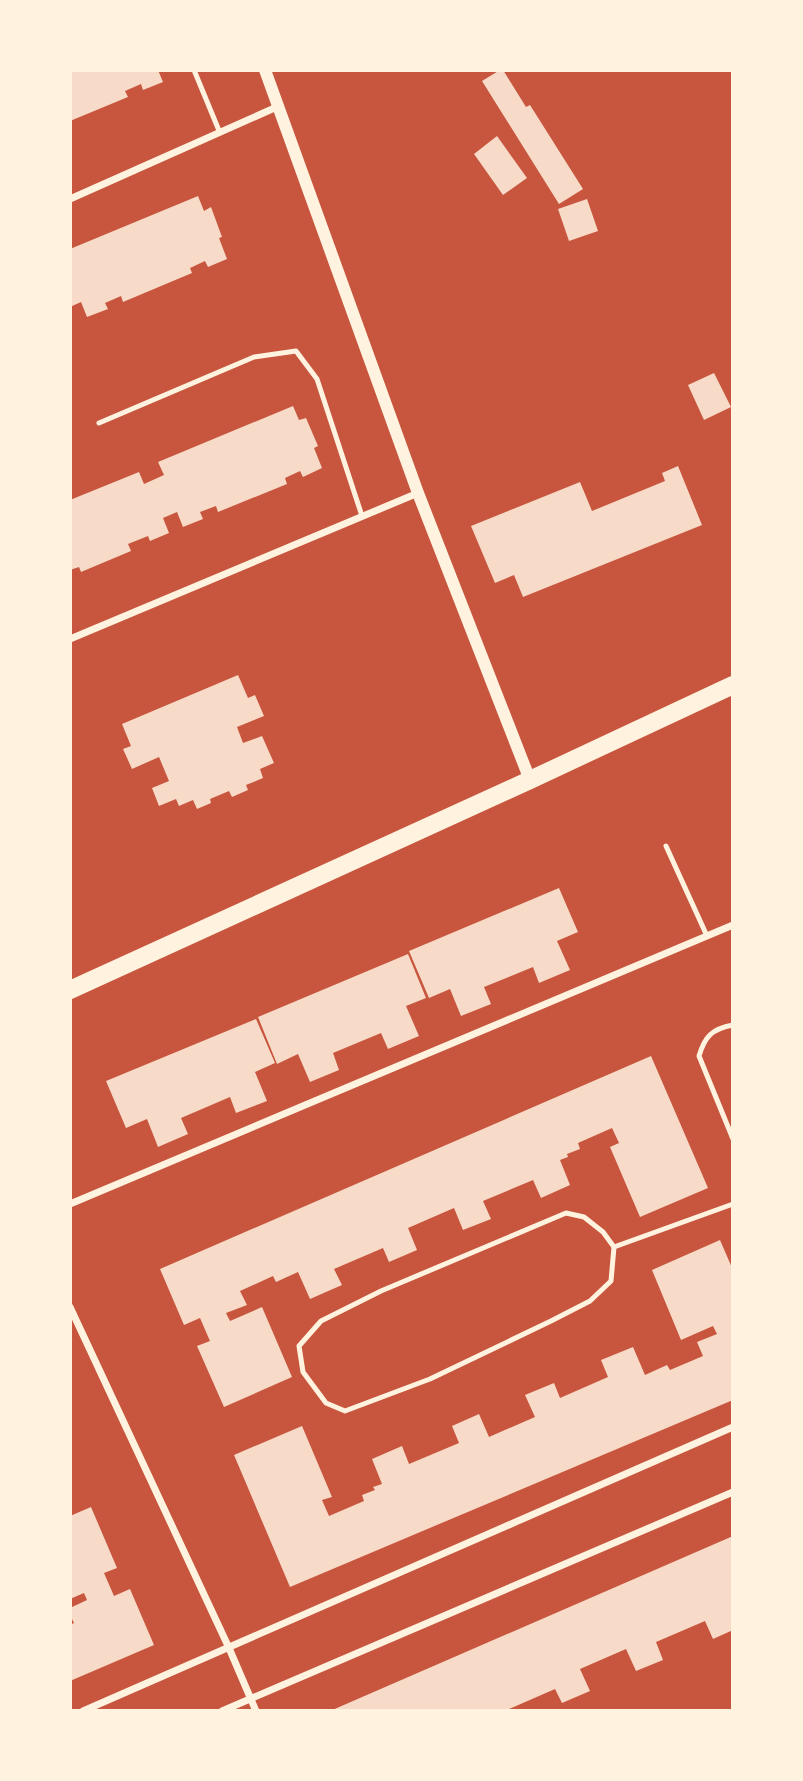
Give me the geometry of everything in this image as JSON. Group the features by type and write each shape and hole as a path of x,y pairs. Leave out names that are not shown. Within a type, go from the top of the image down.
{"main road":[{"path":"70,990 733,685"}],"street":[{"path":"265,70 418,493 530,780"},
{"path":"70,199 279,106"},
{"path":"70,639 418,493"},
{"path":"70,1204 733,925"},
{"path":"70,1307 256,1711"},
{"path":"83,1711 733,1427"},
{"path":"222,1711 733,1492"}],"lane":[{"path":"194,70 220,132"},
{"path":"99,423 254,357 296,351 317,379 362,516"},
{"path":"666,846 707,936"},
{"path":"733,1025 718,1028 703,1041 699,1056 733,1139"},
{"path":"614,1247 733,1204"},
{"path":"566,1213 584,1217 603,1232 614,1247 611,1281 590,1301 430,1379 345,1411 326,1403 303,1372 299,1346 321,1321 381,1291 556,1217 566,1213"}],"building":[{"path":"70,70 158,70 163,82 143,90 141,84 125,91 128,97 70,121"},
{"path":"503,70 526,107 530,105 583,189 559,204 482,81"},
{"path":"497,136 527,178 503,195 474,154"},
{"path":"198,196 204,211 211,207 227,259 208,267 205,261 190,268 192,273 123,302 121,296 105,303 108,309 87,317 81,302 70,307 70,249"},
{"path":"587,199 598,231 569,241 558,209"},
{"path":"714,373 731,407 704,420 688,385"},
{"path":"293,406 299,420 306,418 318,446 314,448 322,468 303,477 300,471 285,478 287,484 218,512 216,506 200,512 203,519 183,527 177,512 163,518 169,533 150,541 148,536 128,544 131,551 81,572 79,567 70,570 70,500 139,472 144,484 164,475 158,462"},
{"path":"678,466 702,525 523,597 514,575 495,583 471,526 580,482 592,511 665,481 662,473"},
{"path":"238,675 248,698 255,695 264,716 237,727 243,743 262,736 274,763 260,769 263,778 246,785 248,790 232,797 229,791 210,799 211,803 197,809 193,800 179,806 176,799 159,806 152,788 169,781 159,757 132,769 123,749 131,746 122,724"},
{"path":"559,888 578,932 557,941 570,970 539,983 533,967 484,987 491,1004 461,1016 450,989 429,998 409,951"},
{"path":"408,954 426,998 406,1006 419,1036 388,1049 381,1033 333,1053 339,1070 310,1082 298,1054 277,1064 258,1017"},
{"path":"256,1019 275,1063 255,1072 267,1101 236,1113 230,1097 181,1118 188,1134 158,1147 147,1119 126,1128 106,1081"},
{"path":"651,1056 708,1188 640,1217 610,1147 619,1143 612,1128 578,1143 580,1149 560,1160 570,1185 541,1198 533,1180 483,1201 491,1219 463,1230 454,1208 408,1228 417,1250 389,1262 383,1248 334,1269 342,1285 310,1299 298,1272 276,1282 273,1276 240,1291 247,1305 226,1313 230,1321 262,1307 292,1377 224,1407 197,1346 210,1341 200,1318 184,1325 160,1269"},
{"path":"720,1240 733,1270 733,1400 290,1587 234,1455 302,1426 332,1497 322,1500 329,1516 364,1501 362,1495 382,1484 372,1459 402,1446 409,1464 459,1443 452,1426 479,1414 489,1437 535,1417 525,1395 554,1383 560,1398 608,1377 601,1360 633,1347 645,1375 667,1365 670,1370 703,1356 697,1342 717,1334 713,1326 681,1340 652,1270"},
{"path":"91,1507 117,1568 104,1573 114,1596 130,1589 154,1645 70,1681 70,1625 74,1623 70,1608 87,1600 84,1593 70,1599 70,1516"},
{"path":"733,1536 733,1630 713,1639 705,1621 656,1642 663,1660 636,1671 626,1649 580,1669 590,1691 562,1703 555,1689 508,1711 330,1711"}]}
